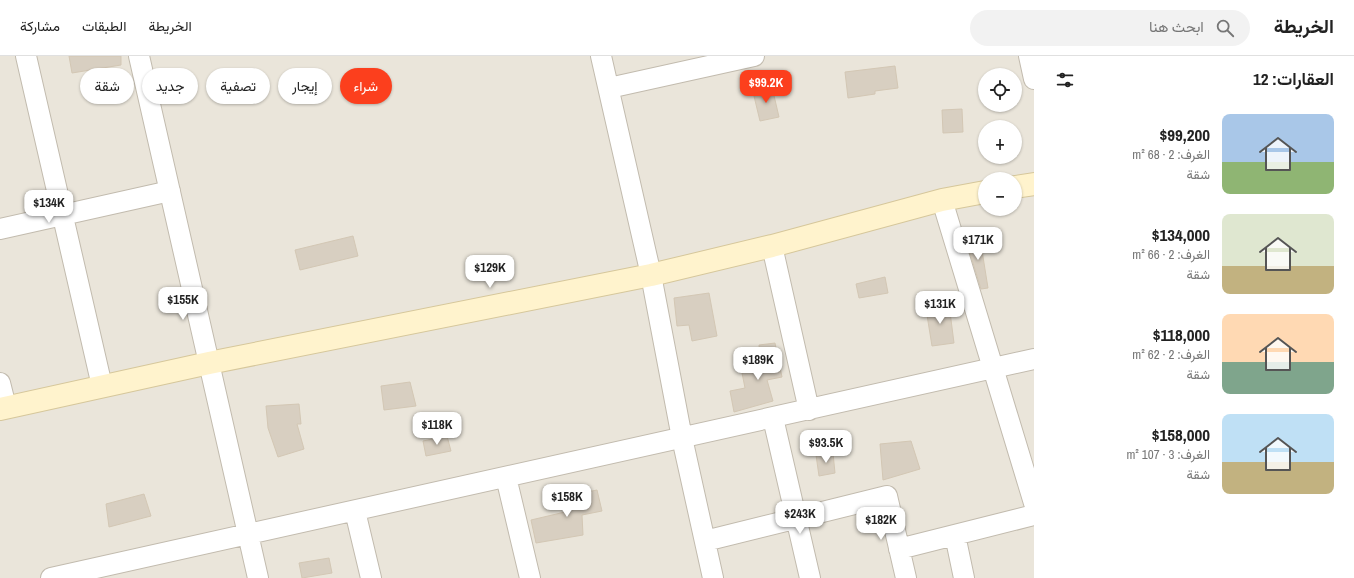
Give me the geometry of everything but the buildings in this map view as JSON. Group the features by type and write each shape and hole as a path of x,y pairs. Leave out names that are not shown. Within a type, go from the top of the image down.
{"street":[{"path":"26,56 102,386"},
{"path":"139,56 258,578"},
{"path":"601,56 651,275 682,438 713,578"},
{"path":"609,88 694,62 754,56"},
{"path":"1029,56 1034,79"},
{"path":"1022,186 1034,184"},
{"path":"0,229 170,191"},
{"path":"0,383 3,408 209,363 651,275 772,246 942,200 978,193"},
{"path":"942,200 1034,503"},
{"path":"772,246 809,410"},
{"path":"51,578 131,569 248,535 1034,359"},
{"path":"773,418 810,578"},
{"path":"506,477 530,578"},
{"path":"705,541 887,496 906,578"},
{"path":"355,511 371,578"},
{"path":"899,549 1034,514"},
{"path":"955,535 964,578"}],"shaded area":[{"path":"0,56 1034,56 1034,578 0,578"}]}
